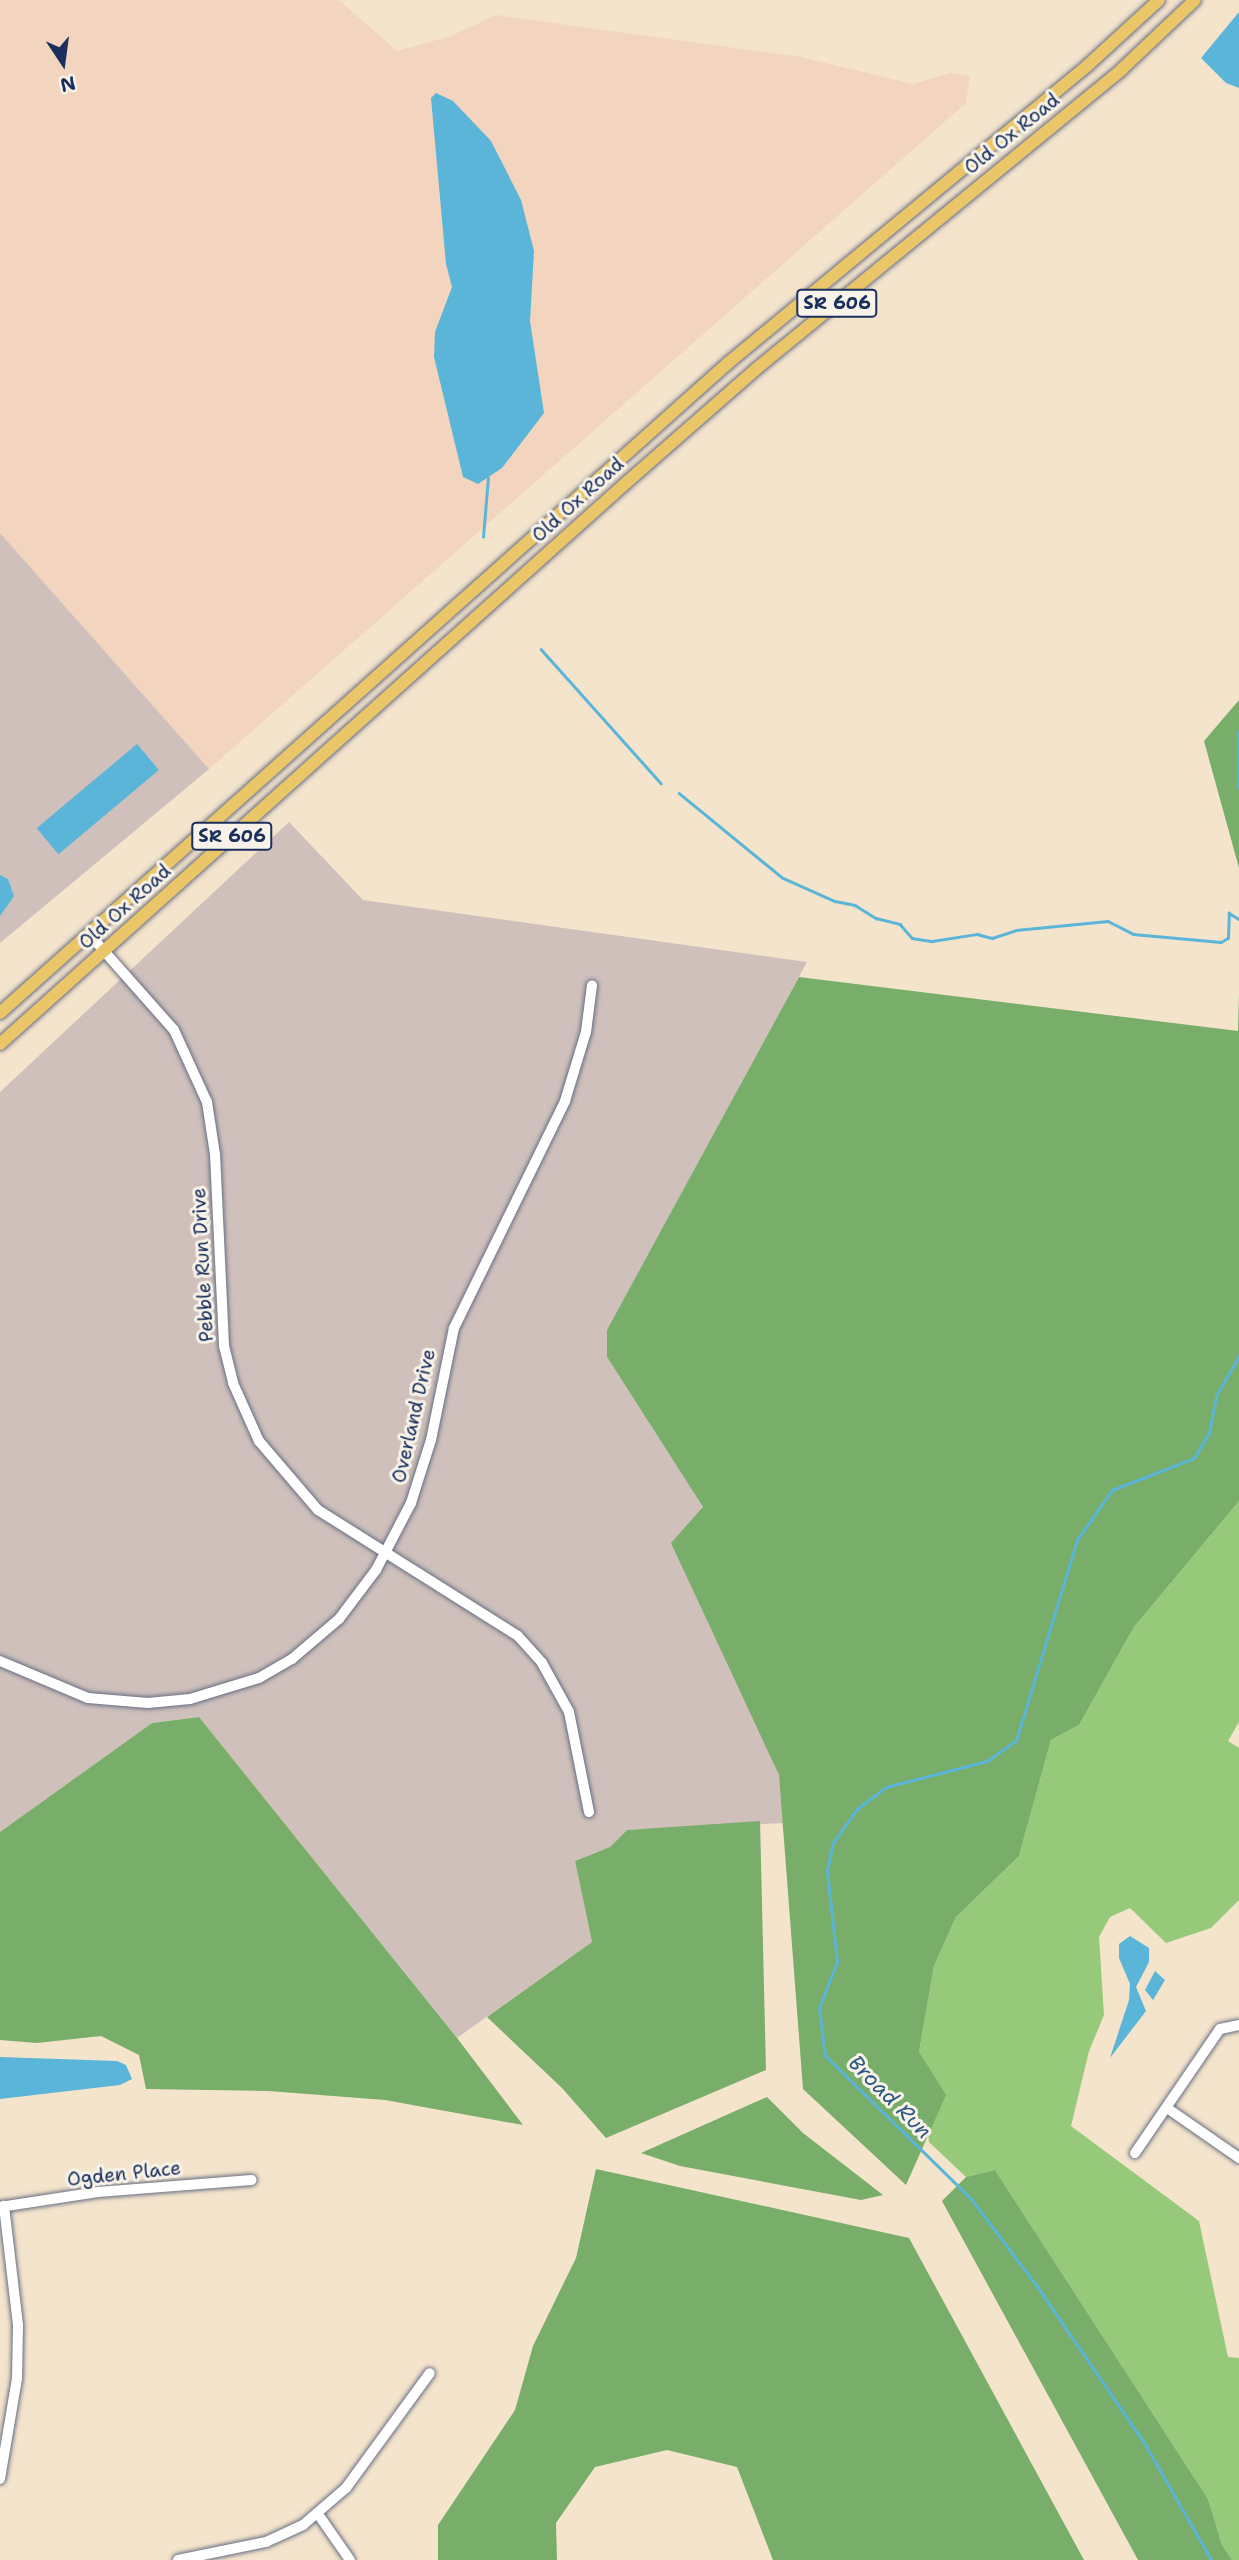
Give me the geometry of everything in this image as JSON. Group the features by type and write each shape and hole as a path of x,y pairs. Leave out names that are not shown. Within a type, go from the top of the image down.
{"main road":[{"name":"Old Ox Road","path":"0,1013 728,363 1088,65 1158,0"},
{"name":"Old Ox Road","path":"0,1044 756,369 1122,69 1195,0"}],"street":[{"name":"Pebble Run Drive","path":"89,934 106,950 174,1030 207,1101 215,1154 224,1346 249,1424 272,1461 318,1510 517,1635 542,1663 559,1690 576,1736 589,1812"},
{"name":"Overland Drive","path":"0,1661 88,1698 148,1703 208,1696 259,1678 310,1646 354,1602 386,1553 420,1478 446,1354 465,1301 565,1101 586,1032 592,985"},
{"path":"1135,2153 1220,2029 1239,2025"},
{"path":"1167,2108 1239,2158"},
{"name":"Ogden Place","path":"2,2206 98,2192 252,2180"},
{"path":"0,2479 17,2379 18,2325 2,2206"},
{"path":"178,2560 265,2542 318,2514 372,2456 430,2373"},
{"path":"318,2514 350,2560"}],"shaded area":[{"path":"0,0 339,0 397,51 451,36 496,15 801,57 913,84 950,73 970,76 966,103 209,769 0,533"},
{"path":"0,533 209,769 0,943"},
{"path":"289,822 363,900 807,962 607,1331 607,1357 703,1507 779,1775 784,1823 627,1830 610,1847 575,1861 592,1942 457,2038 199,1717 152,1723 0,1832 0,1092"}],"green space":[{"path":"1239,700 1239,868 1204,741"},
{"path":"799,977 1238,1031 1239,994 1239,1501 1134,1627 1079,1725 1051,1740 1019,1856 956,1917 934,1966 919,2052 946,2095 906,2185 803,2089 779,1775 671,1543 703,1507 607,1357 607,1330"},
{"path":"1239,1501 1239,1722 1228,1741 1239,1748 1239,1900 1211,1928 1166,1943 1130,1908 1110,1917 1099,1937 1104,2015 1089,2051 1071,2126 1199,2221 1228,2357 1239,2358 1239,2560 1232,2560 1222,2545 1208,2499 995,2170 966,2177 929,2142 919,2052 934,1966 956,1917 1019,1856 1051,1740 1079,1725 1134,1627"},
{"path":"199,1717 457,2038 523,2125 385,2100 268,2091 146,2089 139,2055 101,2036 37,2043 0,2040 0,1832 152,1723"},
{"path":"760,1821 766,2070 606,2138 562,2088 487,2017 592,1942 575,1861 610,1847 627,1830"},
{"path":"767,2097 803,2133 883,2195 861,2200 680,2166 641,2153"},
{"path":"596,2169 909,2238 1084,2560 773,2560 737,2467 667,2450 595,2467 556,2523 557,2560 438,2560 438,2525 515,2410 533,2346 576,2258"},
{"path":"995,2170 1208,2499 1222,2545 1232,2560 1138,2560 942,2201 966,2177"}],"water":[{"path":"1239,12 1239,88 1226,83 1201,58"},
{"path":"436,93 453,101 491,141 521,200 534,251 530,321 544,413 502,468 478,484 463,477 434,357 435,332 452,287 446,264 431,98"},
{"path":"137,744 159,770 59,854 37,828"},
{"path":"0,875 8,879 14,896 0,916"},
{"path":"1130,1936 1149,1948 1149,1962 1136,1987 1146,2011 1110,2058 1129,2000 1130,1984 1119,1958 1119,1944"},
{"path":"1155,1971 1165,1980 1153,2000 1145,1990"},
{"path":"0,2057 117,2061 126,2065 132,2079 120,2085 0,2099"}],"waterway":[{"path":"483,537 488,478"},
{"path":"541,649 661,783"},
{"name":"Broad Run","path":"1239,732 1239,787"},
{"path":"679,793 783,878 835,901 855,905 876,918 900,924 912,938 932,941 977,934 992,938 1016,930 1108,921 1133,934 1221,942 1228,938 1229,913 1239,919"},
{"name":"Broad Run","path":"1211,2560 1144,2443 1038,2288 971,2199 825,2056 819,2008 837,1962 827,1871 833,1843 857,1809 886,1787 987,1761 1016,1741 1077,1540 1112,1490 1194,1458 1209,1433 1216,1396 1239,1356"}]}
